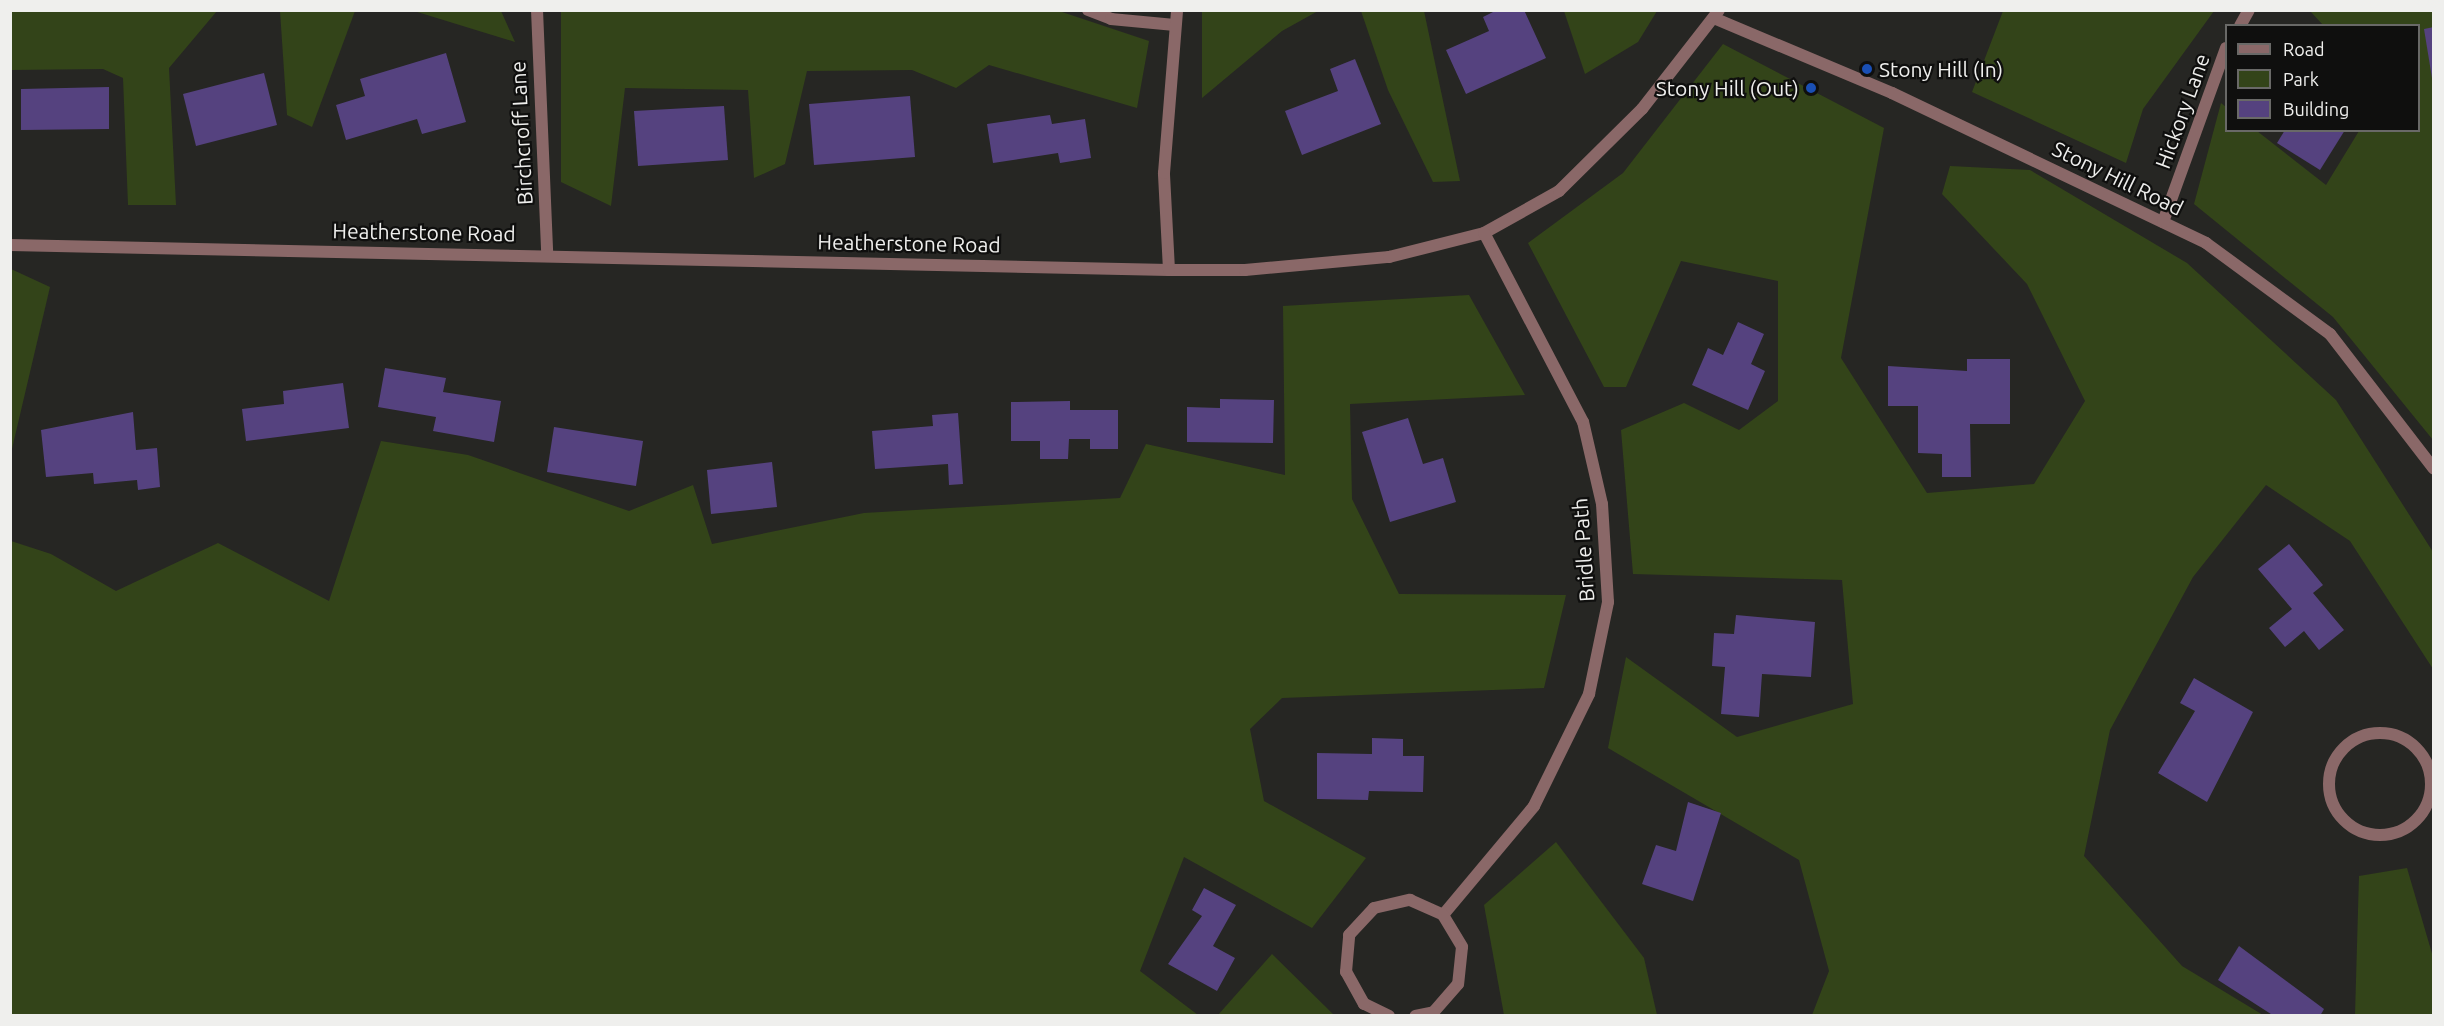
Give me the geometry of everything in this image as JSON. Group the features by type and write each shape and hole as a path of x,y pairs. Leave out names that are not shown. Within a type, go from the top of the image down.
{"street":[{"name":"Birchcroff Lane","path":"537,10 547,253"},
{"path":"1088,10 1111,19 1175,25"},
{"path":"1169,270 1164,173 1177,10"},
{"path":"2241,24 2249,10"},
{"name":"Heatherstone Road","path":"10,245 547,253 1169,270 1323,265 1444,246 1484,233 1559,191 1642,110 1718,15"},
{"name":"Stony Hill Road","path":"1718,15 1892,93 2163,222 2270,285 2330,334 2433,469"},
{"name":"Hickory Lane","path":"2163,222 2225,51"},
{"name":"Bridle Path","path":"1443,915 1534,806 1589,694 1608,602 1602,504 1583,422 1484,233"},
{"path":"2366,734 2391,734 2429,755 2431,792 2415,822 2384,836 2367,835 2339,816 2328,784 2339,753 2351,741 2366,734"},
{"path":"1389,1016 1364,1004 1346,972 1349,935 1374,908 1410,900 1443,915 1462,947 1458,984 1434,1012 1415,1016"}],"green space":[{"path":"1056,10 1149,41 1137,108 989,65 956,88 912,70 807,71 785,164 754,178 748,90 625,88 611,206 561,182 561,11"},
{"path":"1202,10 1318,11 1282,31 1202,98"},
{"path":"1564,10 1657,11 1638,42 1585,74"},
{"path":"2003,10 2214,11 2143,109 2126,163 1972,92"},
{"path":"10,11 217,11 169,68 176,205 128,205 123,78 103,69 11,70"},
{"path":"280,11 355,11 312,127 287,115"},
{"path":"414,11 501,11 515,42"},
{"path":"1361,11 1424,11 1460,181 1433,182 1388,90"},
{"path":"2310,11 2433,11 2433,440 2333,317 2194,204 2221,103 2225,106 2225,132 2258,132 2326,185 2358,132 2420,132 2420,24 2322,24"},
{"path":"1723,44 1884,128 1841,358 1927,493 2034,484 2085,401 2027,284 1942,194 1950,166 2030,170 2187,263 2336,400 2433,552 2433,669 2350,541 2266,485 2193,577 2110,730 2084,856 2182,966 2263,1015 1812,1015 1829,971 1799,860 1608,748 1626,657 1737,737 1853,704 1842,580 1633,574 1621,430 1684,403 1739,430 1778,401 1778,281 1681,261 1626,387 1604,387 1528,243 1623,173"},
{"path":"11,269 50,287 11,453"},
{"path":"1469,295 1525,395 1350,404 1352,499 1399,594 1566,595 1544,688 1282,698 1250,729 1264,801 1366,858 1312,928 1184,857 1140,971 1198,1015 11,1015 11,541 51,554 116,591 218,543 329,601 381,441 468,455 629,511 693,485 712,544 864,513 1120,498 1146,444 1285,475 1283,306"},
{"path":"1556,842 1644,958 1657,1015 1504,1015 1484,905"},
{"path":"2407,868 2433,957 2433,1015 2355,1015 2359,876"},
{"path":"1272,954 1334,1015 1218,1015"}],"building":[{"path":"1497,10 1524,10 1546,58 1466,94 1446,50 1489,31 1483,17"},
{"path":"2434,27 2434,78 2432,78 2424,29"},
{"path":"446,53 466,122 422,134 417,119 346,140 336,105 365,96 360,79"},
{"path":"1355,59 1381,124 1302,155 1285,111 1338,91 1330,69"},
{"path":"264,73 277,125 196,146 183,94"},
{"path":"109,87 109,129 21,130 21,89"},
{"path":"910,96 915,157 814,165 809,104"},
{"path":"724,106 728,160 638,166 634,111"},
{"path":"1050,115 1052,124 1085,119 1091,158 1060,163 1058,153 993,163 987,124"},
{"path":"2284,132 2344,132 2320,170 2277,143"},
{"path":"1738,322 1764,334 1751,364 1765,371 1748,410 1692,385 1708,348 1723,355"},
{"path":"1967,359 2010,359 2010,424 1970,424 1971,477 1942,477 1942,454 1918,453 1918,406 1888,406 1888,366 1967,371"},
{"path":"385,368 446,378 443,392 501,401 494,442 433,431 436,417 378,407"},
{"path":"343,383 349,428 246,441 242,409 284,404 283,391"},
{"path":"1220,399 1274,400 1273,443 1187,442 1187,407 1220,408"},
{"path":"1070,401 1070,410 1118,410 1118,449 1090,449 1090,439 1069,439 1068,459 1040,459 1040,441 1011,441 1011,402"},
{"path":"133,412 136,450 157,448 160,487 138,490 137,480 94,484 93,473 46,477 41,430"},
{"path":"958,413 963,484 949,485 948,464 875,469 872,431 933,426 932,415"},
{"path":"1408,418 1423,464 1443,458 1456,502 1390,522 1362,432"},
{"path":"554,427 643,441 636,486 547,472"},
{"path":"772,462 777,507 711,514 707,470"},
{"path":"2289,544 2323,585 2313,593 2344,630 2319,650 2304,631 2285,647 2269,628 2292,609 2258,569"},
{"path":"1736,615 1815,622 1811,677 1762,674 1759,717 1721,714 1725,667 1712,666 1714,633 1734,634"},
{"path":"2194,678 2253,712 2207,802 2158,773 2195,711 2180,703"},
{"path":"1372,738 1403,739 1403,756 1424,756 1423,792 1369,791 1368,800 1317,799 1317,753 1372,754"},
{"path":"1688,802 1721,813 1693,901 1642,884 1656,845 1676,851"},
{"path":"1204,888 1236,905 1213,946 1235,958 1217,991 1168,964 1202,916 1192,910"},
{"path":"2239,946 2324,1009 2320,1016 2274,1016 2218,980"}],"place":[{"name":"Stony Hill (In)","path":"1867,69"},
{"name":"Stony Hill (Out)","path":"1811,88"}]}
